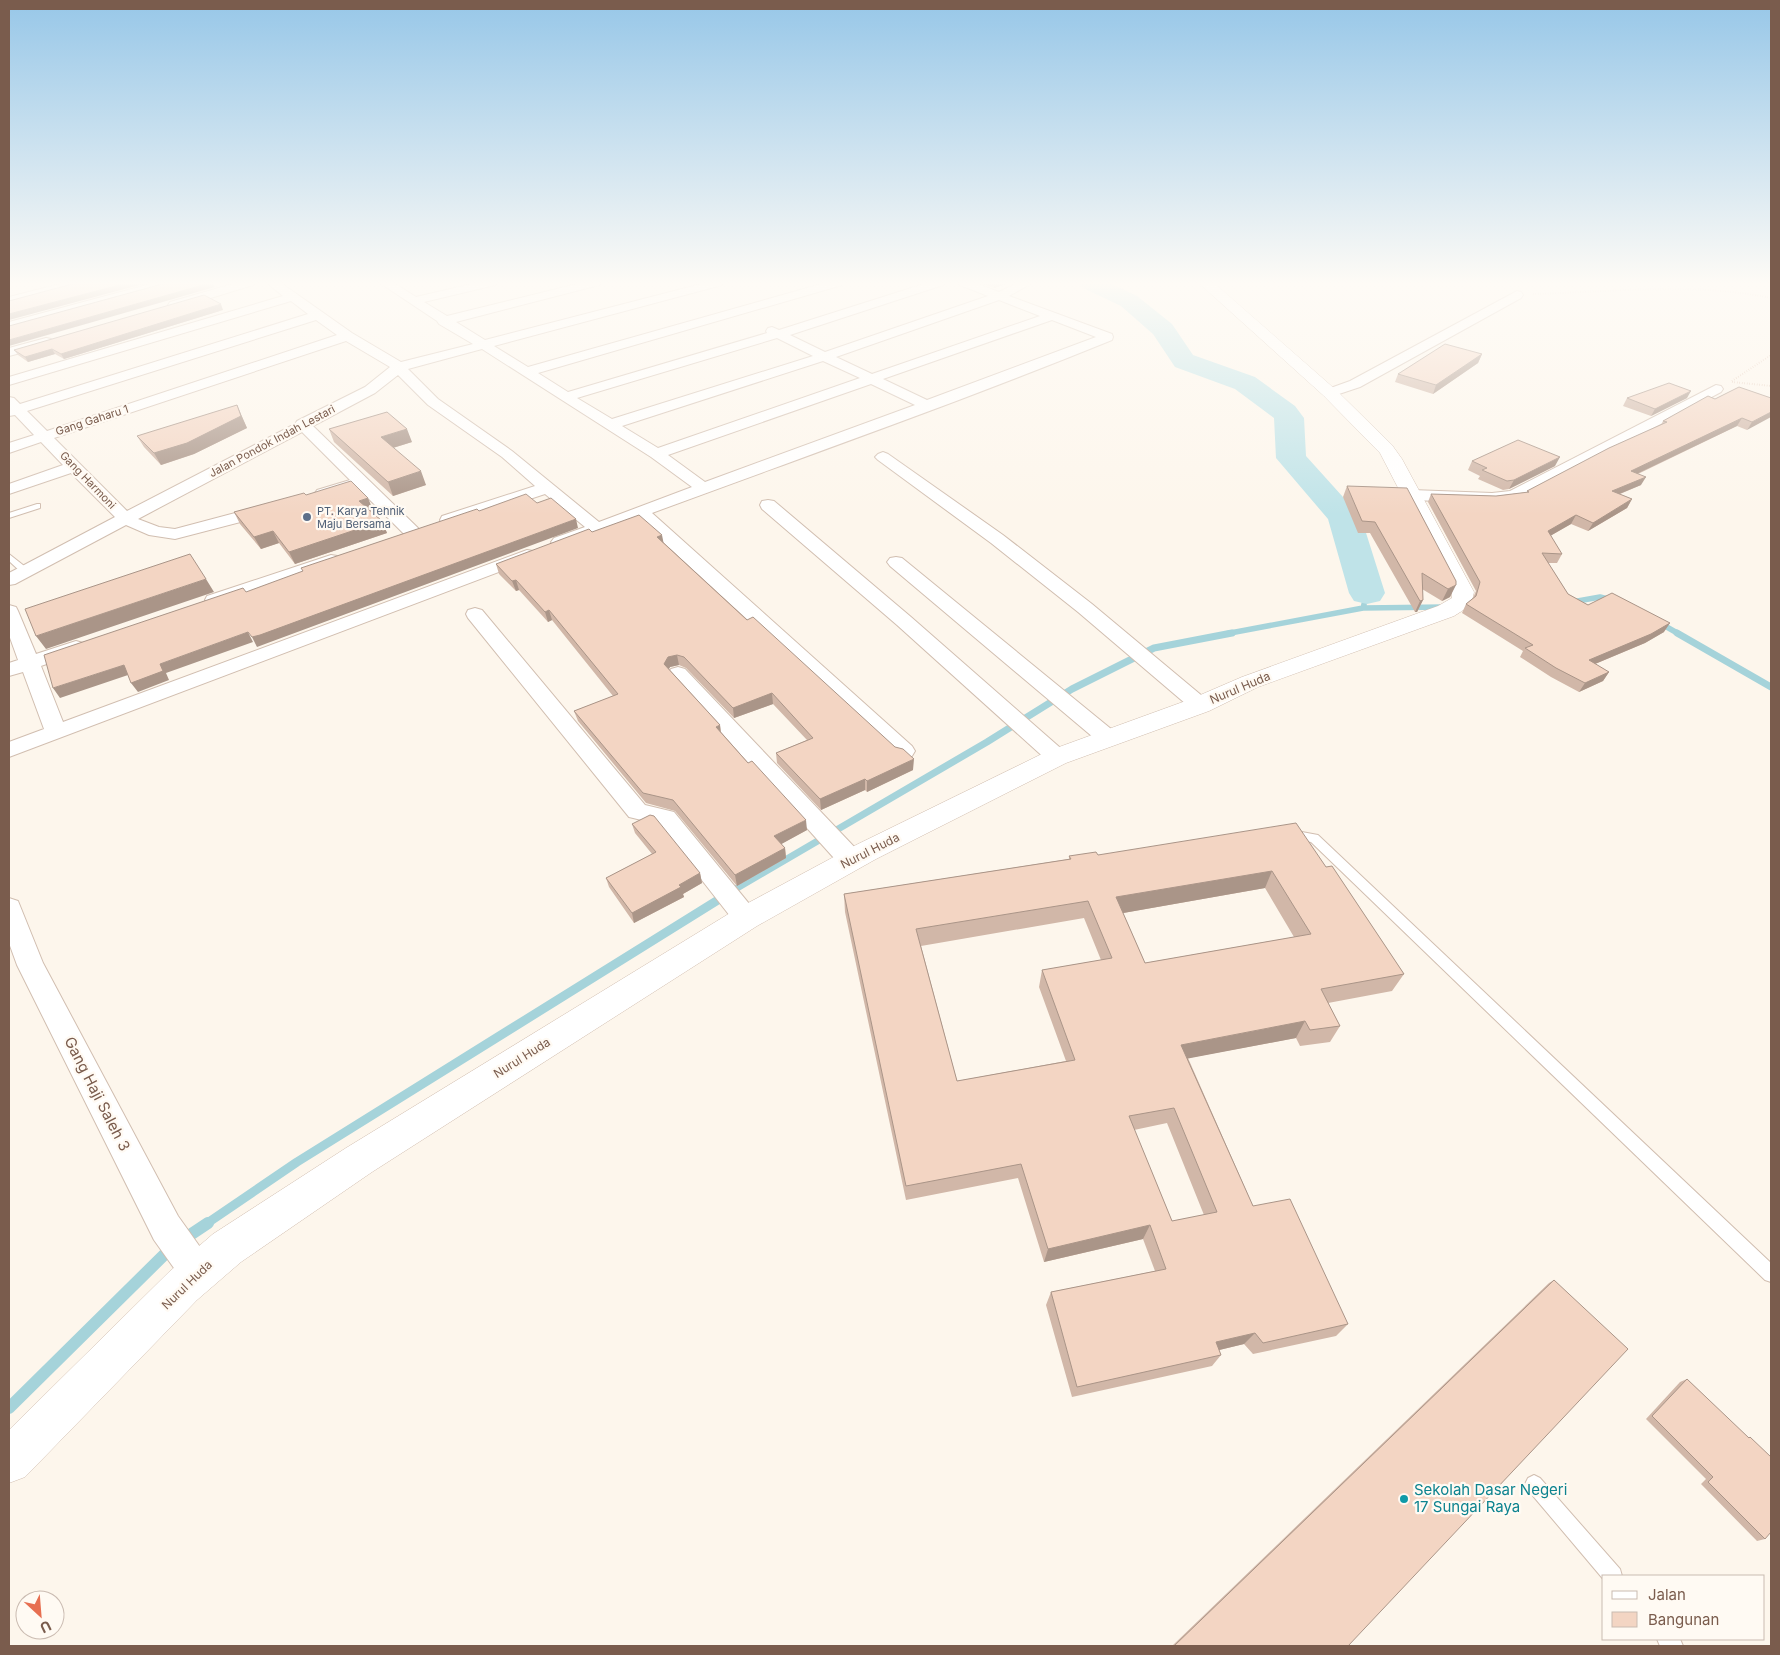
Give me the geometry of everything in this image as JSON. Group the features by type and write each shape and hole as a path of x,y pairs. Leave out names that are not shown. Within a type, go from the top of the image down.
{"street":[{"path":"9,381 79,360"},
{"path":"11,408 169,360"},
{"name":"Gang Gaharu 1","path":"9,448 273,360"},
{"path":"386,360 399,368 433,402 506,454 597,528"},
{"name":"Jalan Pondok Indah Lestari","path":"9,580 302,424 370,390 399,368 428,360"},
{"path":"509,360 656,454 704,490"},
{"path":"527,372 568,360"},
{"path":"566,397 690,360"},
{"path":"609,425 812,360"},
{"path":"833,360 928,406"},
{"path":"656,454 925,360"},
{"path":"9,750 1048,360"},
{"name":"Nurul Huda","path":"9,1460 192,1265 227,1248 351,1165 742,912 848,856 1057,757 1200,705 1250,682 1452,607 1462,601 1463,592 1386,449 1330,393 1293,360"},
{"path":"1330,393 1355,384 1398,360"},
{"path":"1412,496 1492,498 1514,496 1716,389"},
{"name":"Gang Harmoni","path":"11,408 45,435 125,518 145,529 161,534 175,534 282,505"},
{"path":"302,424 412,532"},
{"path":"883,457 1004,545 1200,705"},
{"path":"9,489 74,466"},
{"path":"309,497 363,482"},
{"path":"394,538 547,488"},
{"path":"768,505 1057,757"},
{"path":"641,512 904,751"},
{"path":"198,605 347,554"},
{"path":"896,562 1108,738"},
{"path":"9,611 56,731"},
{"path":"474,614 637,811 646,816 662,815 666,818 742,912"},
{"path":"9,670 96,640"},
{"path":"678,674 848,856"},
{"name":"Gang Haji Saleh 3","path":"9,908 30,965 166,1228 192,1265"}],"lane":[{"path":"9,516 37,506"},
{"path":"9,557 25,571"},
{"path":"1280,834 1295,834 1314,838 1771,1274"},
{"path":"1534,1484 1612,1575"}],"path":[{"path":"1763,360 1732,382 1771,386"}],"building":[{"path":"1420,360 1473,360 1436,385 1398,374"},
{"path":"1669,383 1691,391 1655,409 1627,398"},
{"path":"1739,387 1771,398 1771,412 1752,422 1742,418 1631,471 1646,477 1612,491 1632,499 1593,523 1576,515 1548,531 1562,554 1542,553 1568,594 1588,605 1612,593 1670,623 1651,634 1589,660 1609,672 1585,683 1556,668 1525,648 1533,645 1466,604 1476,596 1480,582 1431,494 1496,496 1529,492 1527,491 1609,448 1667,422 1663,421 1708,396 1715,399"},
{"path":"237,405 241,416 187,443 154,453 137,436"},
{"path":"387,412 407,429 381,437 421,471 388,482 329,429"},
{"path":"1518,440 1560,457 1514,480 1507,481 1482,470 1487,468 1472,461"},
{"path":"351,481 368,498 359,501 382,521 289,552 273,531 254,537 234,512 304,493 306,495"},
{"path":"1347,486 1407,488 1456,581 1456,585 1448,589 1422,573 1423,600 1420,601 1375,522 1362,521"},
{"path":"526,494 537,503 551,498 576,519 260,635 252,637 248,632 160,664 163,671 131,683 124,665 53,688 44,655 243,588 246,592 303,571 301,568"},
{"path":"639,515 662,535 657,537 747,620 753,617 895,747 903,749 914,759 867,781 865,779 820,799 776,753 813,738 772,693 733,708 684,657 677,655 668,657 664,664 720,725 716,727 748,763 752,761 806,820 774,836 785,848 735,875 673,800 643,793 574,711 618,694 549,610 545,612 516,580 512,581 496,564 589,529 592,532"},
{"path":"190,554 206,579 36,636 25,609"},
{"path":"650,815 654,816 700,873 679,885 681,887 632,913 606,878 656,852 632,824"},
{"path":"1296,823 1326,867 1332,866 1404,974 1321,989 1340,1026 1310,1030 1305,1021 1181,1045 1253,1206 1290,1199 1348,1324 1263,1343 1255,1333 1216,1342 1221,1355 1077,1387 1051,1292 1166,1269 1150,1225 1048,1249 1021,1164 906,1186 844,894 1071,859 1069,856 1096,852 1098,855","holes":["1272,871 1311,934 1145,963 1116,897","1088,901 1112,958 1042,970 1075,1060 957,1081 916,929","1174,1108 1217,1212 1172,1221 1129,1116"]},
{"name":"Sekolah Dasar Negeri 17 Sungai Raya","path":"1554,1280 1628,1349 1348,1646 1174,1646"},
{"path":"1687,1379 1771,1457 1771,1532 1765,1539 1708,1482 1713,1477 1652,1416"}],"waterway":[{"path":"1183,360 1245,383 1285,412 1289,418 1291,458 1344,517 1367,593"},
{"path":"1363,608 1367,593"},
{"path":"1572,602 1600,597 1612,600"},
{"path":"1363,608 1445,607"},
{"path":"1225,634 1363,608"},
{"path":"1658,622 1679,634"},
{"path":"732,891 987,742 1072,689 1154,648 1232,633"},
{"path":"1677,633 1771,687"},
{"path":"206,1224 297,1162 734,890"},
{"path":"184,1239 208,1223"},
{"path":"9,1408 171,1248"}],"place":[{"name":"PT. Karya Tehnik Maju Bersama","path":"307,517"},
{"name":"Sekolah Dasar Negeri 17 Sungai Raya","path":"1404,1499"}]}
